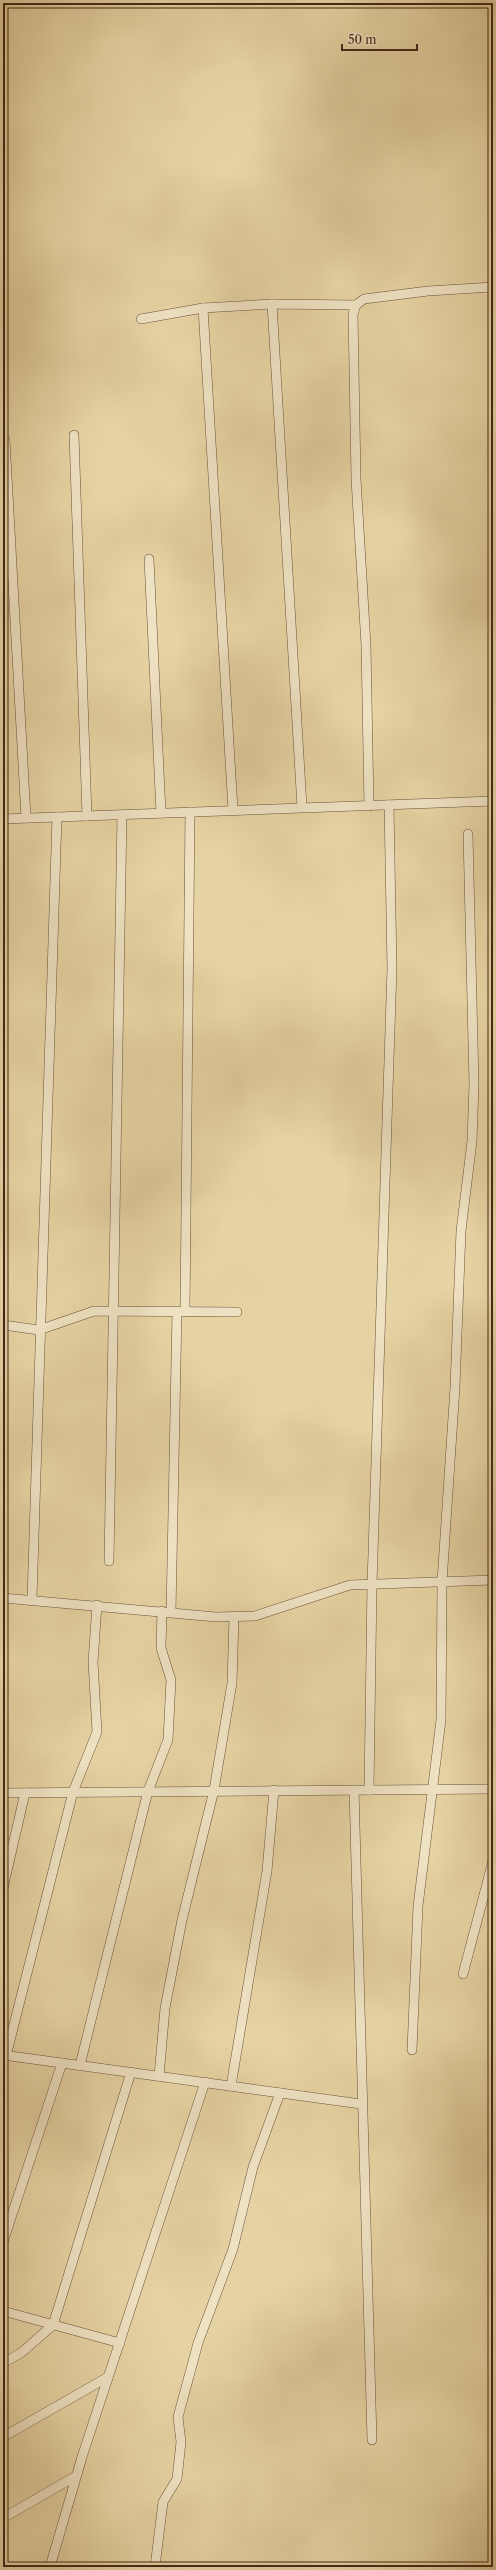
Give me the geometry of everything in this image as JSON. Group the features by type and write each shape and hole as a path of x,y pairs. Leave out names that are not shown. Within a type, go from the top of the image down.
{"street":[{"path":"369,806 366,645 356,479 353,314 356,305 364,299 428,290 493,287"},
{"path":"141,319 203,308 272,304 356,305"},
{"path":"272,304 302,807"},
{"path":"203,308 233,810"},
{"path":"74,435 87,816"},
{"path":"5,440 26,818"},
{"path":"149,559 161,813"},
{"path":"3,819 493,801"},
{"path":"368,1790 372,1584 392,968 389,806"},
{"path":"80,2065 148,1791 168,1740 171,1680 161,1648 166,1611 181,1311 190,812"},
{"path":"109,1561 112,1311 121,977 122,815"},
{"path":"32,1599 39,1330 57,817"},
{"path":"412,2050 418,1906 431,1790 441,1720 442,1582 455,1387 461,1231 472,1141 474,1084 468,834"},
{"path":"3,1325 39,1330 94,1311 236,1312"},
{"path":"3,1598 32,1599 216,1617 234,1617 254,1616 281,1609 350,1585 493,1580"},
{"path":"97,1605 94,1662 97,1732 73,1792 5,2055 361,2104"},
{"path":"160,2076 165,2008 182,1920 214,1790 232,1683 234,1617"},
{"path":"3,1793 214,1790 493,1789"},
{"path":"231,2086 267,1871 274,1790"},
{"path":"354,1790 361,2104 372,2440"},
{"path":"3,1888 25,1793"},
{"path":"463,1974 493,1861"},
{"path":"3,2242 62,2063"},
{"path":"3,2363 21,2354 53,2325 130,2072"},
{"path":"50,2567 76,2476 205,2082"},
{"path":"155,2567 163,2502 177,2479 181,2442 178,2417 198,2343 233,2249 254,2167 280,2093"},
{"path":"3,2311 120,2343"},
{"path":"3,2438 108,2377"},
{"path":"3,2518 76,2476"}]}
